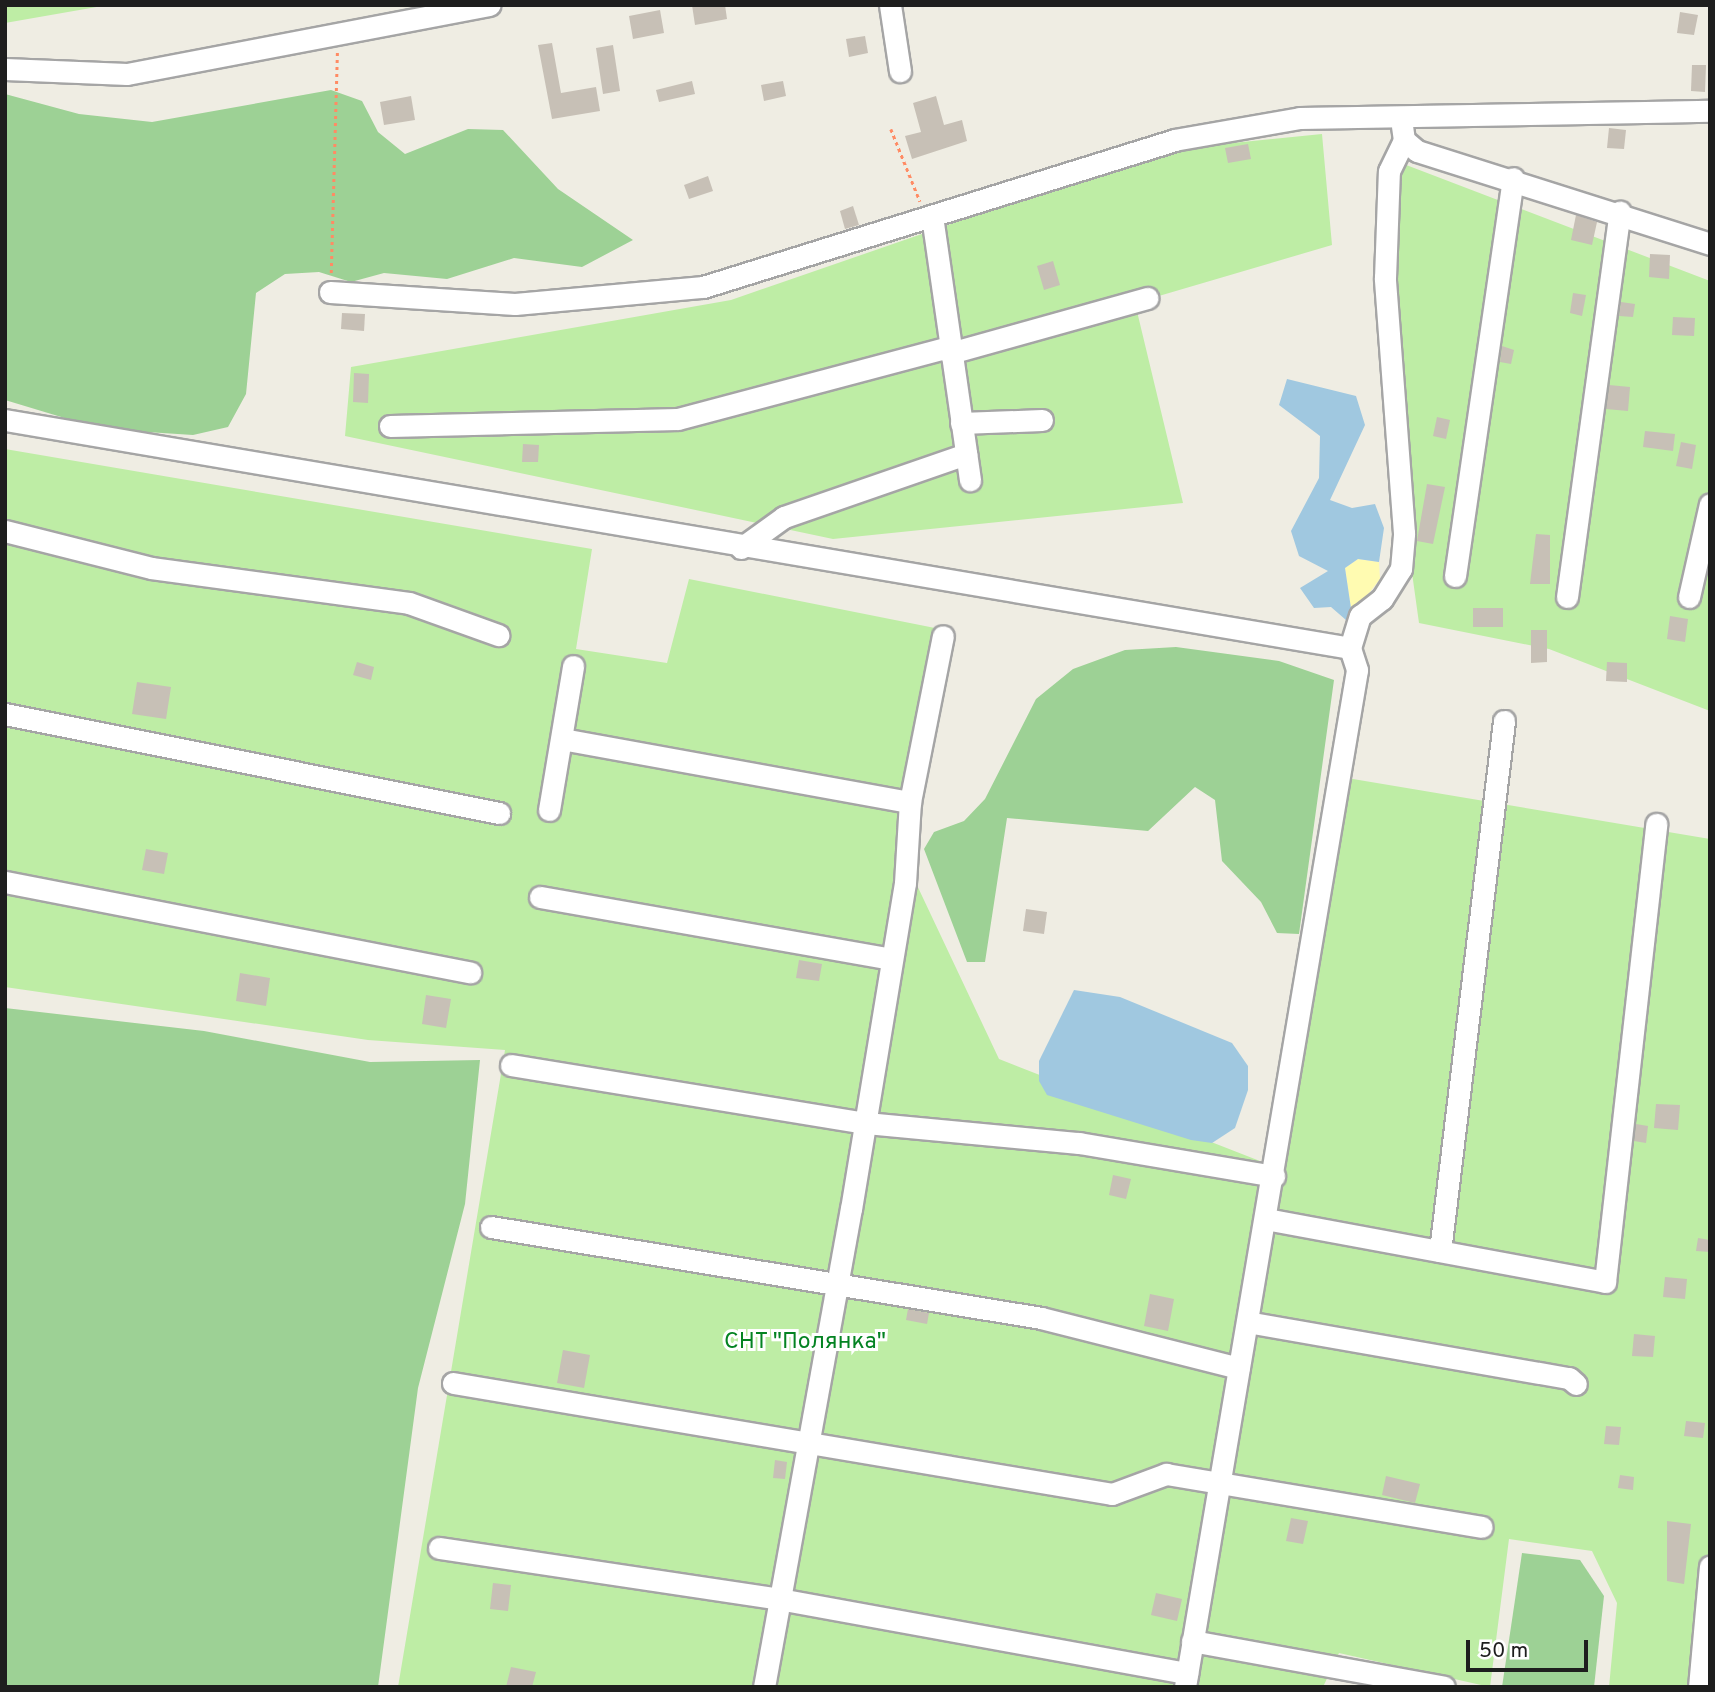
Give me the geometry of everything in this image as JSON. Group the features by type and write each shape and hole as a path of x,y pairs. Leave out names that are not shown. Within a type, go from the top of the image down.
{"street":[{"path":"5,69 127,74 338,38 489,5"},
{"path":"890,5 900,71"},
{"path":"330,292 516,304 613,298 703,287 929,216 1226,129 1300,118 1710,111"},
{"path":"439,1548 779,1599 1186,1680 1274,1176 1357,670 1350,648 1360,615 1382,598 1401,569 1404,533 1385,278 1389,171 1404,141 1400,117"},
{"path":"1404,141 1417,151 1513,178 1710,244"},
{"path":"1455,576 1513,178"},
{"path":"1567,597 1620,212"},
{"path":"929,216 970,480"},
{"path":"390,426 678,419 1147,298"},
{"path":"5,420 741,548 1350,648"},
{"path":"961,423 1042,420"},
{"path":"741,548 784,517 966,454"},
{"path":"1689,597 1710,504"},
{"path":"5,531 151,568 409,603 498,635"},
{"path":"764,1687 866,1123 891,959 910,802 943,636"},
{"path":"549,810 573,666"},
{"path":"5,714 499,813"},
{"path":"1440,1251 1504,721"},
{"path":"562,738 910,802"},
{"path":"1266,1219 1605,1282 1656,824"},
{"path":"5,882 470,972"},
{"path":"540,897 891,959"},
{"path":"511,1065 866,1123 1092,1144 1274,1176"},
{"path":"491,1227 1041,1318 1239,1368"},
{"path":"1247,1322 1569,1378 1576,1384"},
{"path":"453,1383 1112,1494 1166,1474 1482,1527"},
{"path":"1699,1687 1710,1567"},
{"path":"1192,1641 1444,1687"}],"path":[{"path":"330,292 338,38"},
{"path":"891,129 929,216"}],"green space":[{"path":"5,5 108,5 5,23"},
{"path":"331,90 362,101 378,132 405,154 468,129 503,130 558,189 633,240 582,267 514,258 447,279 384,273 351,282 319,272 285,274 256,293 246,394 228,427 193,435 101,429 5,400 5,94 79,114 152,122"},
{"path":"1322,134 1332,245 1135,303 1183,503 833,539 345,436 351,367 731,300 1165,150"},
{"path":"1401,163 1710,281 1710,711 1549,649 1419,623 1385,379"},
{"name":"СНТ \"Полянка\"","path":"5,449 592,549 576,649 667,663 689,579 950,631 898,845 999,1059 1265,1163 1347,778 1710,839 1710,1687 1609,1687 1617,1603 1592,1551 1509,1539 1490,1687 1339,1653 1323,1687 398,1687 505,1050 368,1040 5,987"},
{"path":"1176,647 1279,661 1334,680 1299,934 1277,933 1261,902 1222,861 1215,800 1195,787 1148,831 1007,818 985,962 967,962 924,849 934,832 964,821 985,799 1036,699 1073,669 1125,650"},
{"path":"5,1008 204,1031 370,1062 480,1060 465,1204 418,1388 378,1687 5,1687"},
{"path":"1522,1553 1580,1560 1604,1596 1594,1687 1502,1687"}],"sand":[{"path":"1358,559 1379,562 1380,579 1352,615 1345,568"}],"water":[{"path":"1287,379 1356,396 1365,425 1330,500 1352,508 1375,504 1384,528 1379,562 1358,559 1345,568 1352,615 1346,620 1331,607 1314,608 1300,588 1328,571 1299,556 1291,531 1319,478 1320,436 1279,405"},
{"path":"1074,990 1120,997 1232,1043 1248,1066 1248,1090 1235,1128 1212,1143 1191,1140 1047,1095 1039,1081 1039,1061"}],"building":[{"path":"692,5 725,5 727,19 695,25"},
{"path":"660,10 664,33 633,39 629,16"},
{"path":"1680,12 1698,15 1694,35 1677,33"},
{"path":"865,36 868,53 849,57 846,39"},
{"path":"552,43 561,93 596,87 600,111 552,119 538,45"},
{"path":"613,45 620,91 603,94 596,48"},
{"path":"1692,65 1706,65 1705,92 1691,91"},
{"path":"692,81 695,94 659,102 656,90"},
{"path":"783,81 786,96 764,101 761,85"},
{"path":"411,96 415,120 384,125 380,102"},
{"path":"936,96 944,125 962,120 967,141 912,159 905,136 921,132 913,103"},
{"path":"1609,128 1626,130 1624,149 1607,148"},
{"path":"1248,144 1251,159 1228,163 1225,148"},
{"path":"708,176 713,191 689,199 684,185"},
{"path":"853,206 859,225 845,229 840,211"},
{"path":"1576,215 1597,222 1592,245 1571,240"},
{"path":"1650,254 1670,255 1669,279 1649,277"},
{"path":"1053,261 1060,285 1044,290 1037,266"},
{"path":"1573,293 1586,295 1582,316 1570,313"},
{"path":"1621,302 1635,304 1633,317 1619,316"},
{"path":"342,313 365,314 364,331 341,329"},
{"path":"1673,317 1695,318 1694,336 1672,335"},
{"path":"1502,346 1514,350 1511,364 1500,362"},
{"path":"354,373 369,374 368,403 353,402"},
{"path":"1609,385 1630,387 1628,411 1606,409"},
{"path":"1437,417 1450,420 1446,439 1433,436"},
{"path":"1645,431 1675,434 1673,451 1643,447"},
{"path":"1681,442 1696,445 1692,469 1676,466"},
{"path":"523,444 539,445 538,462 522,462"},
{"path":"1427,484 1445,487 1433,544 1417,541"},
{"path":"1536,534 1550,535 1550,584 1530,584"},
{"path":"1473,608 1503,608 1503,627 1473,627"},
{"path":"1670,616 1688,619 1685,642 1667,639"},
{"path":"1531,630 1547,630 1547,662 1531,663"},
{"path":"357,662 374,667 371,680 353,675"},
{"path":"1607,662 1627,663 1627,682 1606,681"},
{"path":"137,682 171,687 166,719 132,714"},
{"path":"146,849 168,853 164,874 142,870"},
{"path":"1026,909 1047,912 1044,934 1023,931"},
{"path":"799,960 822,964 819,981 796,978"},
{"path":"240,973 270,978 266,1006 236,1001"},
{"path":"426,995 451,999 446,1028 422,1024"},
{"path":"1656,1104 1680,1105 1678,1130 1654,1128"},
{"path":"1636,1124 1648,1126 1646,1143 1634,1141"},
{"path":"1113,1175 1131,1179 1126,1199 1109,1195"},
{"path":"1698,1238 1710,1240 1710,1252 1696,1251"},
{"path":"1665,1277 1687,1279 1685,1299 1663,1297"},
{"path":"1150,1294 1174,1299 1168,1331 1144,1326"},
{"path":"908,1309 929,1313 927,1324 906,1320"},
{"path":"1634,1334 1655,1336 1653,1357 1632,1356"},
{"path":"563,1350 590,1355 584,1388 557,1383"},
{"path":"1686,1421 1705,1423 1703,1438 1684,1436"},
{"path":"1606,1426 1621,1427 1619,1445 1604,1444"},
{"path":"775,1460 787,1462 785,1479 773,1478"},
{"path":"1620,1475 1634,1477 1633,1490 1618,1488"},
{"path":"1386,1476 1420,1484 1415,1503 1382,1495"},
{"path":"1291,1518 1308,1521 1303,1544 1286,1541"},
{"path":"1667,1521 1691,1524 1684,1584 1667,1581"},
{"path":"493,1583 511,1585 508,1611 490,1609"},
{"path":"1156,1593 1182,1599 1177,1621 1151,1615"},
{"path":"511,1667 536,1672 532,1687 506,1687"}]}
